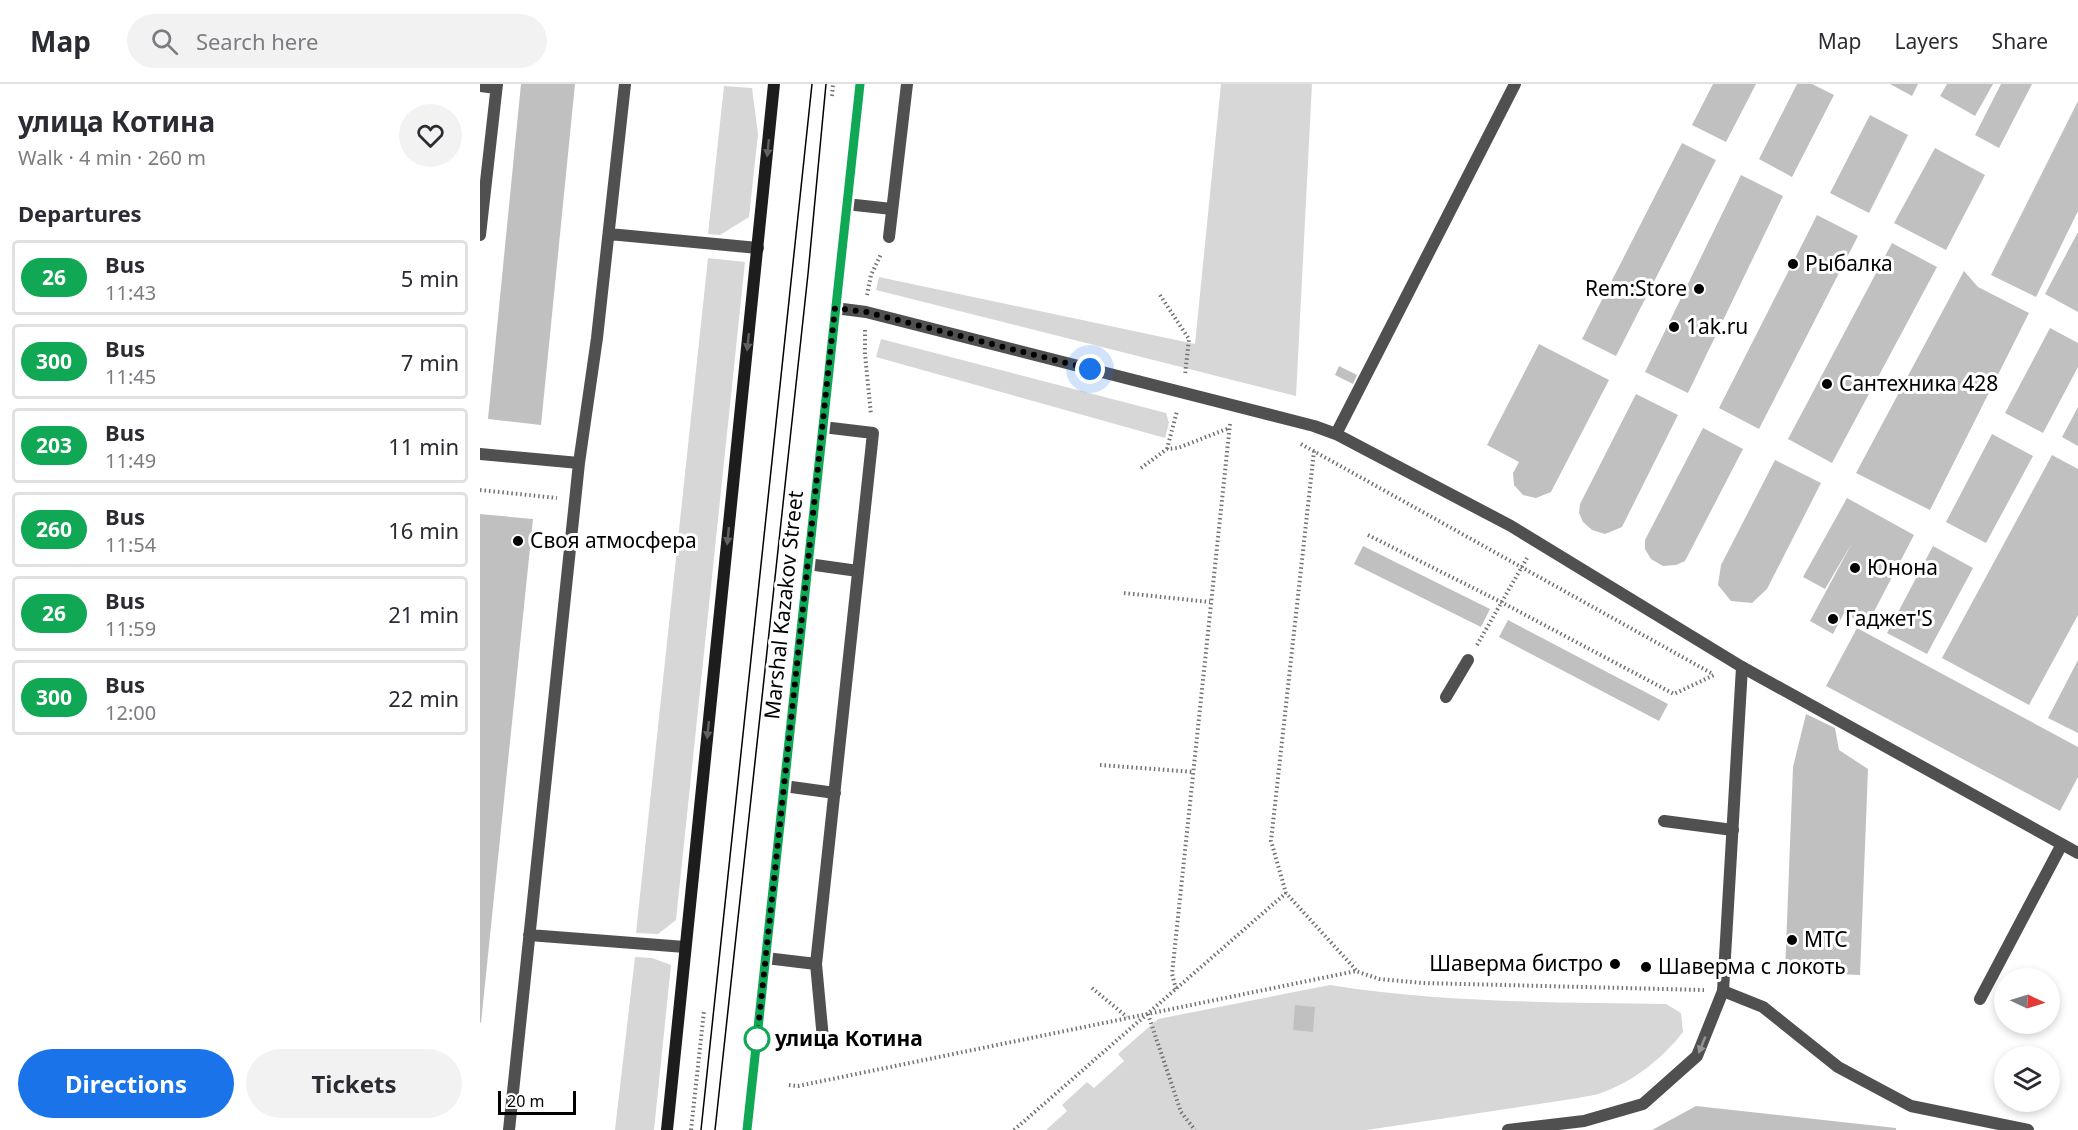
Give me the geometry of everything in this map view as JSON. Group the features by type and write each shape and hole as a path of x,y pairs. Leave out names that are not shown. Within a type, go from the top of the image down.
{"main road":[{"path":"667,1130 774,84"},
{"name":"Marshal Kazakov Street","path":"747,1130 860,84"}],"street":[{"path":"508,1130 579,463 597,338 625,84"},
{"path":"889,237 907,84"},
{"path":"1336,434 1515,84"},
{"path":"480,86 496,86 480,235"},
{"path":"846,204 892,209"},
{"path":"609,234 758,249"},
{"path":"835,308 878,315 1314,426 1336,434 1536,542 1742,667 2078,853"},
{"path":"823,427 873,434 816,964 823,1039"},
{"path":"480,454 579,463"},
{"path":"808,564 858,571"},
{"path":"1446,697 1468,660"},
{"path":"1508,1130 1584,1121 1643,1104 1697,1056 1723,991 1742,667"},
{"path":"784,786 835,793"},
{"path":"1664,821 1733,830"},
{"path":"1980,999 2062,844"},
{"path":"529,935 686,947"},
{"path":"766,958 816,964"},
{"path":"1723,991 1762,1007 1838,1067 1911,1106 2028,1130"}],"path":[{"path":"832,96 833,84"},
{"path":"867,294 871,275 889,237"},
{"path":"1160,295 1189,339 1185,375"},
{"path":"865,330 865,354 873,434"},
{"path":"1167,449 1176,417"},
{"path":"1141,468 1167,449 1178,448 1229,426 1172,974 1176,989"},
{"path":"1714,675 1314,451 1271,841 1286,893 1356,970 1379,979 1422,983 1723,991"},
{"path":"480,490 560,498"},
{"path":"1368,535 1501,602 1674,694 1714,675 1742,667"},
{"path":"1483,635 1536,542"},
{"path":"1124,593 1210,602"},
{"path":"1100,765 1194,772"},
{"path":"1014,1130 1286,893"},
{"path":"789,1085 798,1086 1356,970"},
{"path":"1092,988 1127,1017"},
{"path":"691,1130 704,1011"},
{"path":"1148,1014 1181,1112 1196,1130"}],"shaded area":[{"path":"1221,84 1312,84 1296,396 876,290 879,277 1195,344"},
{"path":"724,86 752,88 758,134 749,217 720,235 708,234"},
{"path":"708,258 745,262 676,920 658,934 636,933"},
{"path":"881,339 1166,413 1169,423 1165,438 876,357"},
{"path":"635,957 652,958 671,965 654,1130 615,1130"},
{"path":"1330,985 1456,998 1666,1004 1681,1013 1683,1032 1657,1060 1636,1076 1596,1095 1578,1098 1367,1130 1046,1130 1067,1111 1062,1105 1087,1082 1094,1088 1124,1061 1118,1054 1158,1019"}],"building":[{"path":"521,84 575,84 541,425 488,419"},
{"path":"1713,84 1756,84 1726,142 1692,125"},
{"path":"1797,84 1812,84 1834,95 1792,177 1759,159"},
{"path":"1890,84 1918,84 1912,96"},
{"path":"1947,84 1993,84 1975,116 1940,96"},
{"path":"2001,84 2032,84 1999,148 1975,135"},
{"path":"2078,101 2078,211 2036,297 1991,275"},
{"path":"1870,115 1908,135 1869,213 1830,193"},
{"path":"1682,143 1716,160 1616,356 1582,339"},
{"path":"1935,148 1985,175 1946,250 1894,223"},
{"path":"1741,175 1783,196 1688,393 1645,372"},
{"path":"1817,215 1858,236 1759,429 1719,408"},
{"path":"2078,232 2078,312 2045,294"},
{"path":"1892,243 1937,267 1832,463 1788,439"},
{"path":"1964,271 1978,287 2029,313 1930,510 1856,473"},
{"path":"2050,328 2078,343 2078,367 2043,433 2005,413"},
{"path":"1539,344 1609,380 1551,492 1536,498 1523,495 1514,485 1513,473 1519,462 1487,445"},
{"path":"1339,366 1357,375 1353,384 1335,375"},
{"path":"1636,394 1678,415 1622,527 1605,534 1592,530 1583,522 1579,513 1580,504"},
{"path":"2078,407 2078,446 2062,437"},
{"path":"1703,428 1743,449 1685,561 1676,565 1663,566 1651,559 1645,549 1645,540"},
{"path":"1992,434 2033,456 1986,543 1946,522"},
{"path":"2052,455 2078,469 2078,615 2029,705 1942,658"},
{"path":"1775,460 1821,483 1767,589 1752,603 1731,601 1718,585 1721,565"},
{"path":"1847,498 1914,535 1867,625 1844,613 1833,634 1810,621 1852,543 1825,589 1803,577"},
{"path":"480,514 533,519 481,1023 480,1022"},
{"path":"1363,546 1490,609 1481,627 1354,564"},
{"path":"1933,546 1973,568 1927,654 1887,633"},
{"path":"1508,620 1668,704 1659,721 1499,637"},
{"path":"1857,628 2078,747 2078,777 2060,811 1826,686"},
{"path":"2078,660 2078,733 2048,718"},
{"path":"1806,714 1835,728 1839,750 1868,769 1860,975 1785,972 1793,767"},
{"path":"1295,1005 1315,1007 1313,1032 1293,1030"},
{"path":"1696,1106 1896,1128 1896,1130 1652,1130"}],"tram line":[{"path":"701,1130 812,84"},
{"path":"715,1130 808,274 826,84"}],"bus line":[{"name":"26","path":"747,1130 860,84"}],"place":[{"name":"Рыбалка","path":"1793,264"},
{"name":"Rem:Store","path":"1699,289"},
{"name":"1ak.ru","path":"1674,327"},
{"name":"Сантехника 428","path":"1827,384"},
{"name":"Своя атмосфера","path":"518,541"},
{"name":"Юнона","path":"1855,568"},
{"name":"Гаджет'S","path":"1833,619"},
{"name":"МТС","path":"1792,940"},
{"name":"Шаверма бистро","path":"1615,964"},
{"name":"Шаверма с локоть","path":"1646,967"},
{"name":"улица Котина","path":"757,1039"}],"route":[{"path":"757,1039 835,308 866,312 1090,369"}]}
